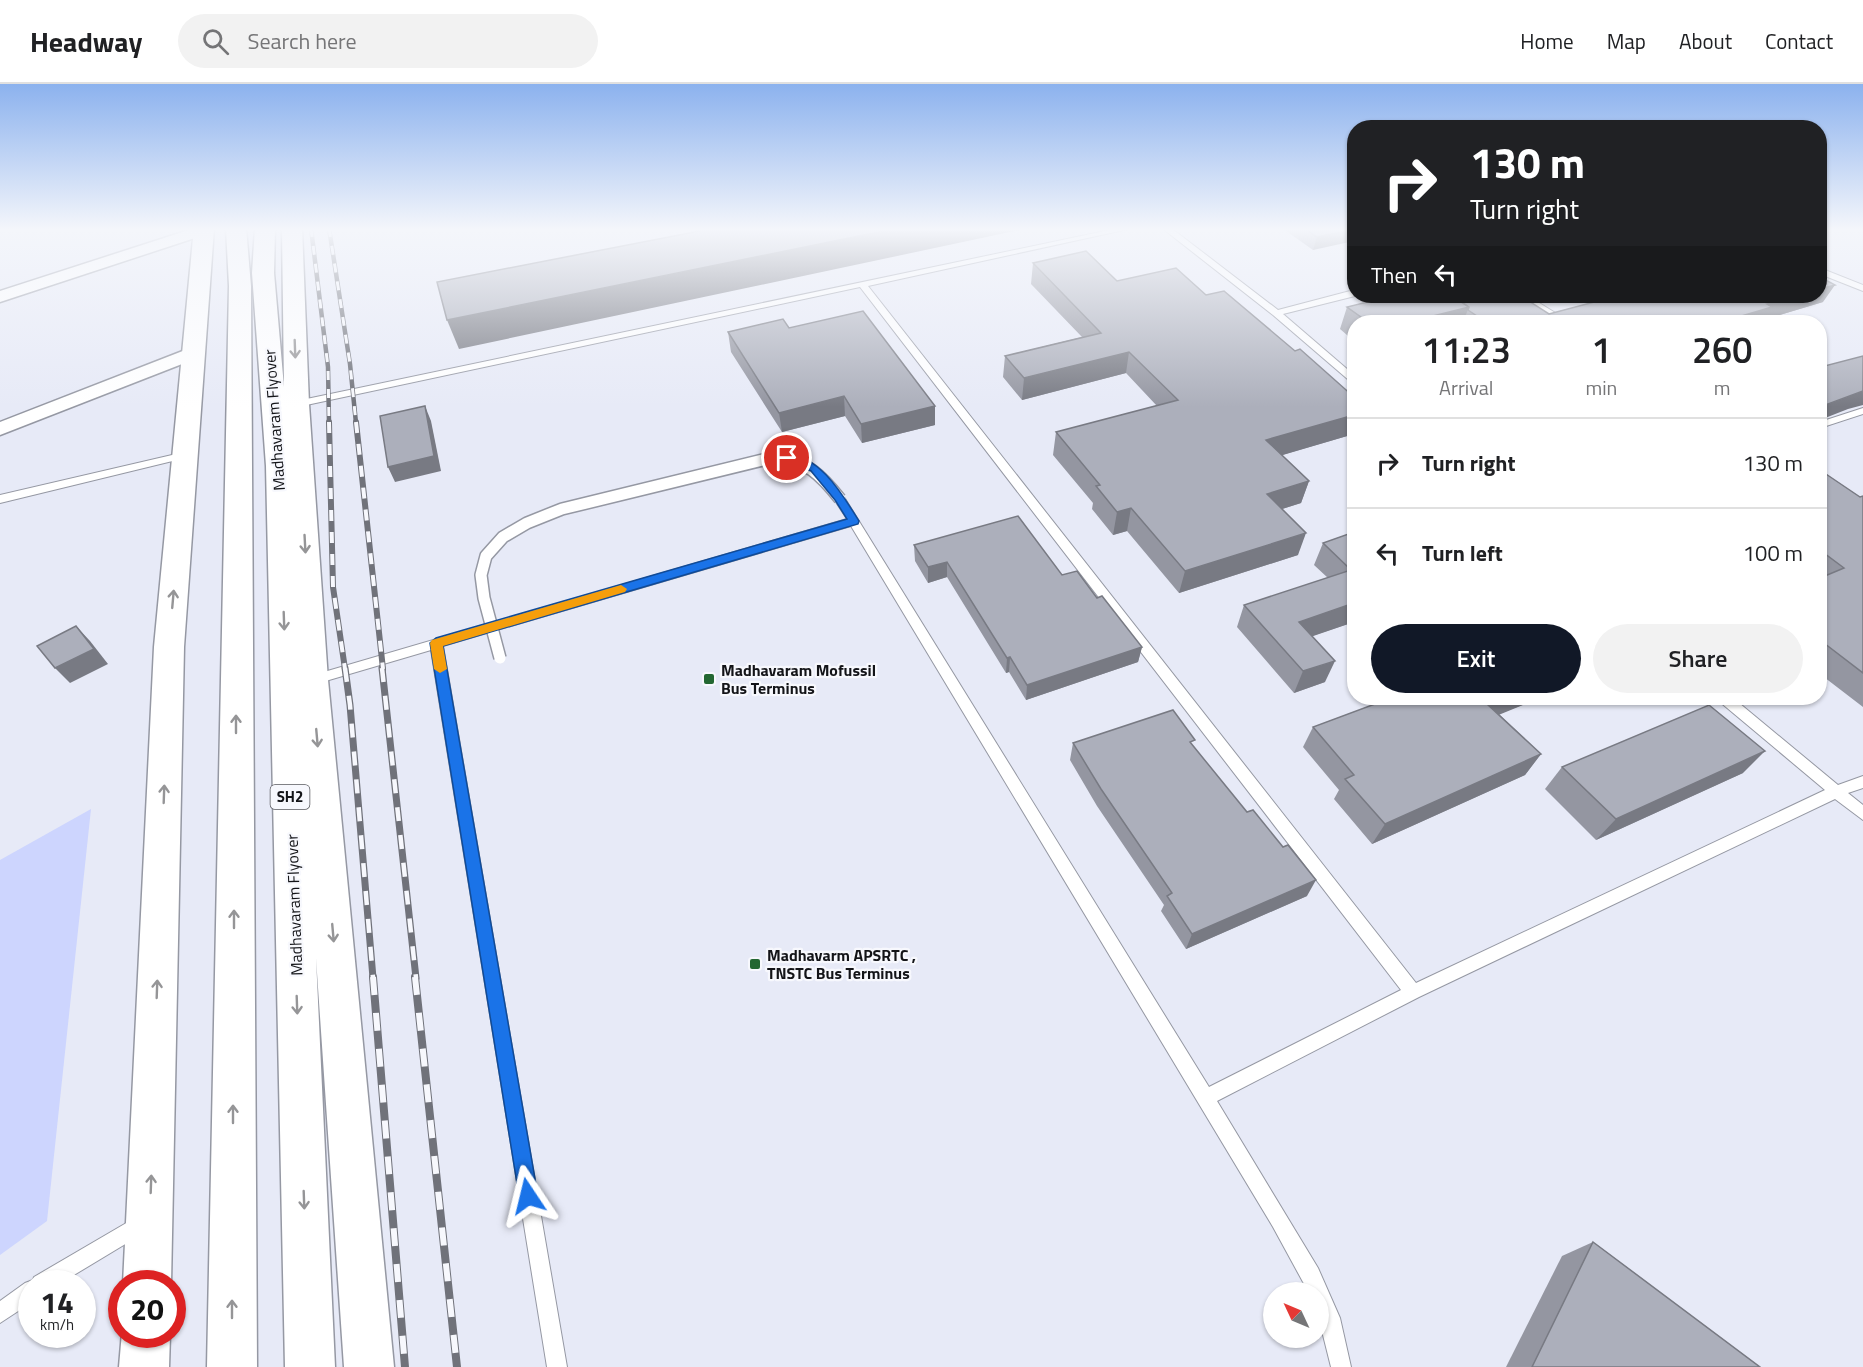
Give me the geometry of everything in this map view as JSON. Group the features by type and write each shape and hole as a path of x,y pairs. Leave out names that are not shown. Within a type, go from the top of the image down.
{"main road":[{"path":"147,1270 169,647 193,353 204,288"},
{"name":"Madhavaram Flyover","path":"232,1367 240,288"},
{"name":"Madhavaram Flyover","path":"264,288 279,466 310,1367"},
{"path":"294,288 297,404 312,680 369,1367"},
{"path":"144,1367 145,1348"}],"street":[{"path":"0,297 28,288"},
{"path":"0,429 193,353"}],"lane":[{"path":"297,404 844,288"},
{"path":"865,288 1413,992"},
{"path":"1243,288 1347,374"},
{"path":"1276,313 1347,295"},
{"path":"1534,303 1554,315"},
{"path":"1827,423 1863,411"},
{"path":"0,499 184,455"},
{"path":"500,657 481,581 482,567 489,551 502,539 540,517 617,495 775,457 798,461 815,468 840,498 1280,1220 1311,1275 1330,1318 1341,1367"},
{"path":"312,680 854,521"},
{"path":"436,643 557,1367"},
{"path":"1733,705 1863,814"},
{"path":"1207,1097 1413,992 1835,792 1863,782"},
{"path":"64,1270 149,1218"},
{"path":"0,1313 18,1300"}],"shaded area":[{"path":"91,809 47,1221 0,1255 0,860"}],"building":[{"path":"439,288 604,288 447,320"},
{"path":"1057,288 1198,288 1206,295 1224,291 1295,351 1300,349 1347,391 1347,417 1266,440 1309,481 1267,494 1306,533 1185,571 1131,508 1117,512 1096,486 1100,485 1056,432 1178,400 1129,352 1024,378 1005,356 1101,333"},
{"path":"1363,303 1463,303 1469,307 1437,315 1358,315 1347,307"},
{"path":"1463,303 1532,303 1549,314 1591,303 1771,303 1767,304 1772,307 1745,315 1476,315 1468,310 1469,307"},
{"path":"863,311 935,406 861,424 844,396 779,413 728,332 783,319 789,328"},
{"path":"1863,356 1863,391 1827,404 1827,365"},
{"path":"425,406 434,456 388,467 380,416"},
{"path":"1827,475 1860,497 1863,496 1863,673 1827,645 1827,575 1844,568 1827,555"},
{"path":"1018,516 1062,575 1077,571 1097,598 1102,596 1142,647 1027,685 1010,657 1007,658 947,562 928,567 914,545"},
{"path":"1347,534 1347,566 1323,543"},
{"path":"1347,571 1347,605 1299,622 1335,661 1303,671 1244,605"},
{"path":"76,626 94,649 55,668 37,646"},
{"path":"1372,705 1488,705 1541,754 1385,824 1345,779 1354,775 1313,727"},
{"path":"1709,705 1765,751 1616,819 1562,767"},
{"path":"1173,710 1195,740 1190,742 1247,812 1253,810 1283,847 1288,845 1316,880 1192,934 1167,896 1172,893 1101,789 1073,743"},
{"path":"1593,1242 1760,1367 1532,1367"}],"railway":[{"path":"318,288 328,367 329,423"},
{"path":"338,288 356,423"},
{"path":"329,422 333,587 345,669"},
{"path":"356,422 383,669"},
{"path":"345,668 373,978"},
{"path":"382,668 416,978"},
{"path":"373,977 405,1367"},
{"path":"415,977 457,1367"}],"slow traffic":[{"path":"440,669 436,643 621,589"}],"place":[{"name":"Madhavaram Mofussil Bus Terminus","path":"709,679"},
{"name":"Madhavarm APSRTC , TNSTC Bus Terminus","path":"755,964"}],"route":[{"path":"528,1196 436,643 854,521 840,498 815,468 787,458"}]}
